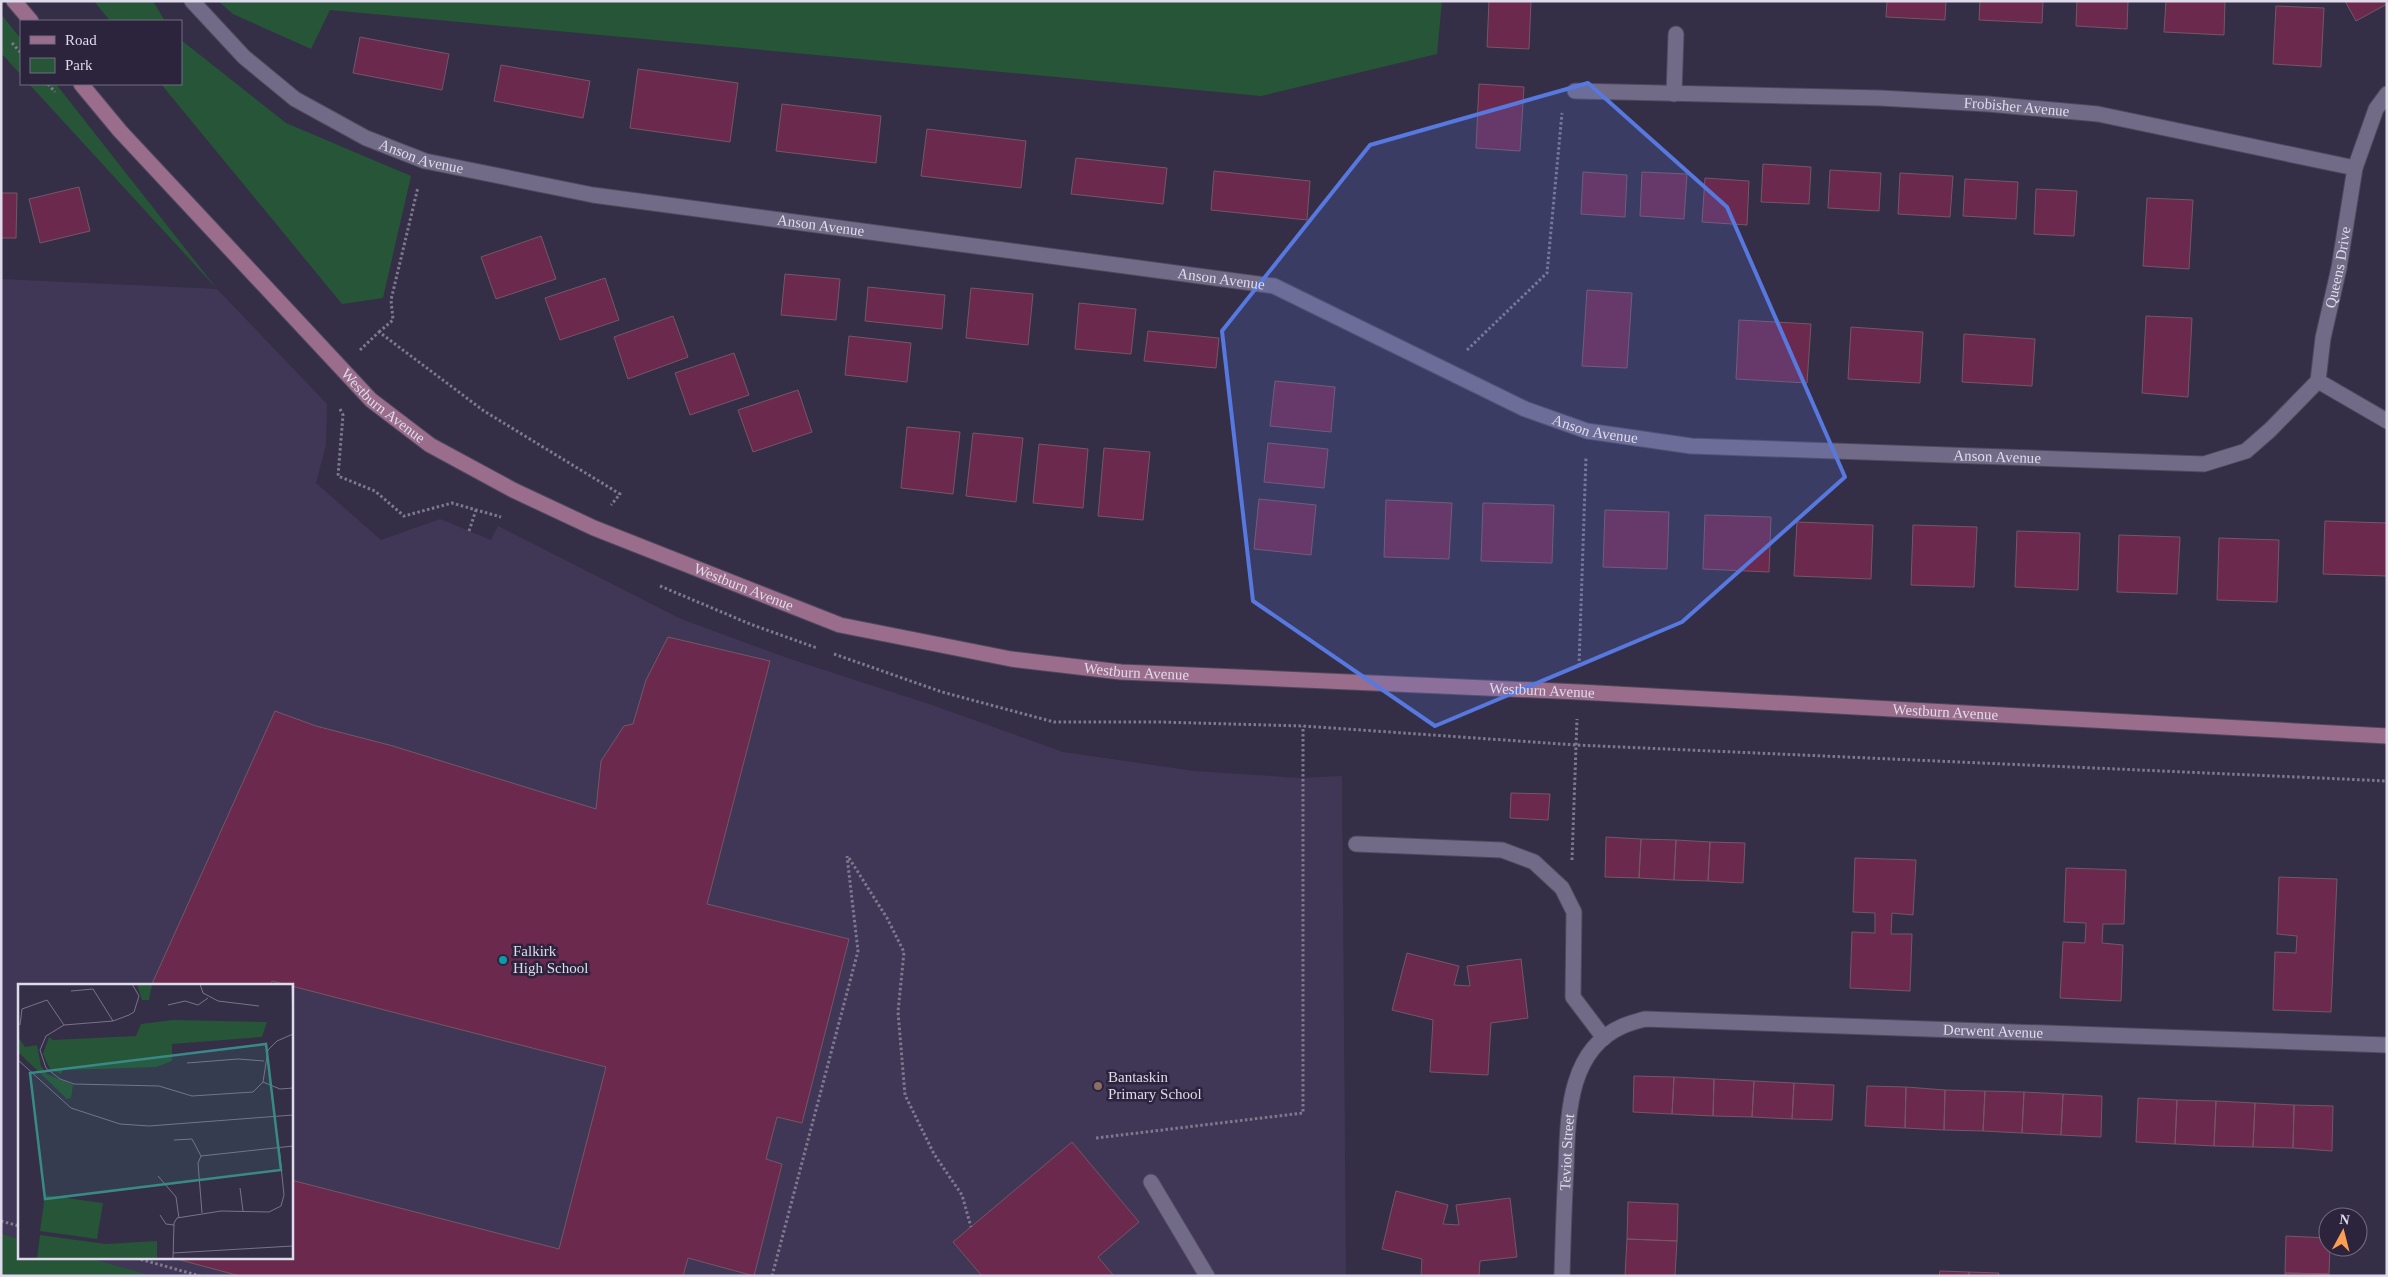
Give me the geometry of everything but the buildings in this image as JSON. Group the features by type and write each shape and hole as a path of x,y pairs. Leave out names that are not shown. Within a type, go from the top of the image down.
{"main road":[{"path":"14,1 30,20"},
{"name":"Westburn Avenue","path":"82,85 120,132 371,400 430,445 513,490 594,528 840,625 1011,659 1121,672 1579,692 2387,736"}],"street":[{"name":"Anson Avenue","path":"192,1 244,57 295,99 366,138 425,161 593,195 1274,286 1524,409 1587,431 1691,446 2204,464 2246,451 2270,430 2318,381"},
{"path":"1674,94 1676,34"},
{"name":"Frobisher Avenue","path":"1575,91 1880,98 1988,104 2098,114 2355,168"},
{"name":"Queens Drive","path":"2318,381 2323,338 2339,268 2355,168 2376,109 2387,94"},
{"path":"2318,381 2387,421"},
{"path":"1356,844 1502,850 1534,862 1562,888 1574,912 1572,997 1604,1038"},
{"name":"Derwent Avenue","path":"1604,1038 1623,1026 1645,1019 2387,1045"},
{"name":"Teviot Street","path":"1562,1276 1568,1109 1575,1081 1588,1056 1604,1038"},
{"path":"1151,1182 1207,1276"}],"path":[{"path":"49,85 61,98"},
{"path":"1447,370 1547,273 1562,108 1575,91"},
{"path":"341,368 393,320 391,300 419,184"},
{"path":"380,332 484,411 620,494 594,528"},
{"path":"339,407 343,416 338,476 375,491 404,516 452,503 504,517"},
{"path":"1562,888 1572,862 1587,431"},
{"path":"469,532 476,510"},
{"path":"654,583 750,624 942,692 1054,722 1302,726 1576,745 2387,781"},
{"path":"1096,1138 1303,1113 1302,726"},
{"path":"772,1276 858,951 847,856 887,918 904,952 898,1012 905,1095 934,1154 962,1194 971,1227"},
{"path":"1,1221 18,1226"},
{"path":"143,1260 200,1276"}],"highlighted area":[{"path":"1588,83 1727,207 1845,477 1682,622 1435,726 1253,601 1222,331 1370,145"}],"shaded area":[{"name":"Falkirk High School","path":"1,279 217,289 327,404 326,445 316,483 381,540 440,519 491,540 498,526 681,619 790,659 932,705 1063,752 1194,771 1302,778 1342,776 1346,1276 1,1276"}],"green space":[{"path":"94,1 153,1 164,20 109,20"},
{"path":"218,1 1442,1 1437,54 1261,96 330,10 311,49 233,14"},
{"path":"1,14 20,38 20,74 1,53"},
{"path":"182,41 286,123 411,176 383,298 342,304 162,85 182,85"},
{"path":"30,85 57,85 217,289"},
{"path":"2,1234 18,1239 18,1260 96,1260 152,1276 1,1276"}],"place":[{"name":"Falkirk High School","path":"503,960"},
{"name":"Bantaskin Primary School","path":"1098,1086"}]}
